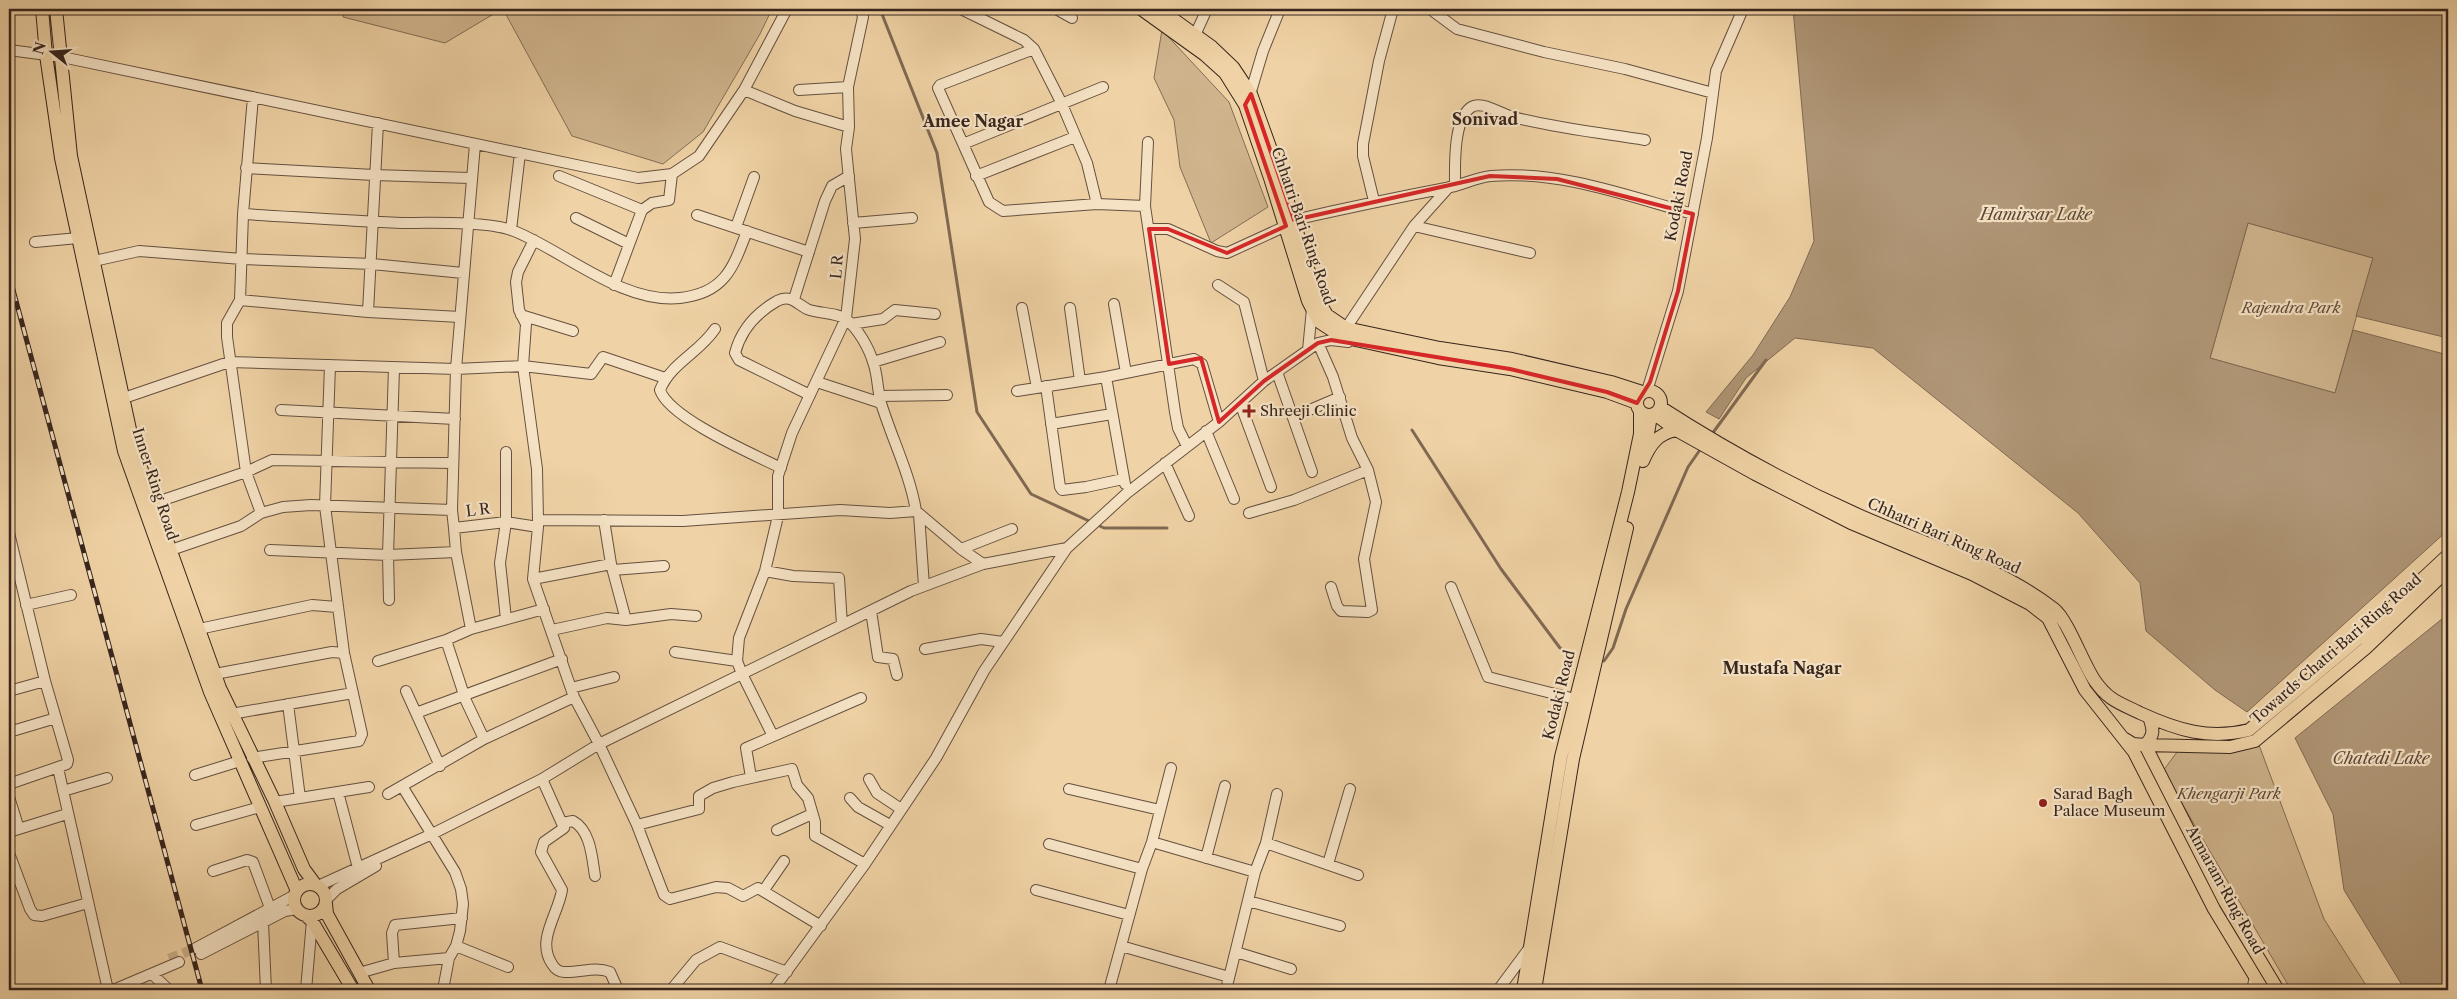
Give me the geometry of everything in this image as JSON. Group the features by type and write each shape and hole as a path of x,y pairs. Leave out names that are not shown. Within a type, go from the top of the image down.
{"main road":[{"name":"Inner Ring Road","path":"42,9 46,55 61,158 124,451 210,692 246,759 275,802 304,869 317,885"},
{"name":"Inner Ring Road","path":"56,9 71,156 134,448 231,714 260,806 296,893"},
{"name":"Chhatri Bari Ring Road","path":"1141,9 1205,55 1225,73 1248,100"},
{"name":"Chhatri Bari Ring Road","path":"1159,9 1196,33 1233,67 1248,100 1317,298 1327,315 1346,328 1440,348 1512,360 1611,382 1760,466 1829,500 1976,565 2035,596 2056,611 2094,680 2107,696 2116,703 2165,725 2204,733 2229,735 2250,730 2358,639 2448,555"},
{"name":"Chhatri Bari Ring Road","path":"1290,223 1312,309 1319,322 1342,337 1510,369 1649,403 1676,430 1755,474 1851,523 1972,574 2030,604 2048,618 2086,690 2119,733"},
{"name":"Kodaki Road","path":"1535,990 1573,759 1643,461 1649,403"},
{"name":"Kodaki Road","path":"1523,990 1561,757 1649,403"},
{"name":"Kodaki Road","path":"1643,461 1656,439 1666,432 1676,430"},
{"name":"Towards Chatri Bari Ring Road","path":"2119,733 2134,744 2145,745 2230,747 2255,741 2366,648 2448,570"},
{"path":"2145,745 2152,737 2152,724 2149,718"},
{"name":"Atmaram Ring Road","path":"2119,733 2152,785 2214,909 2263,990"},
{"name":"Atmaram Ring Road","path":"2145,745 2225,902 2278,990"},
{"path":"353,990 305,915 296,893 304,885 317,885 326,901 327,914 368,990"},
{"path":"305,915 320,913 326,901"}],"street":[{"path":"9,50 62,57 638,178 672,174 699,156 744,90 787,9"},
{"name":"L R","path":"773,736 737,661 739,638 765,571 778,516 778,476 792,432 849,321 853,223 846,148 849,127 848,87 863,17 861,9"},
{"path":"961,9 1024,40 1034,48 1061,102 1087,163 1098,204"},
{"path":"1056,9 1072,18"},
{"path":"1196,33 1207,9"},
{"path":"1248,100 1263,51 1280,9"},
{"path":"1374,201 1363,156 1363,144 1379,61 1393,9"},
{"path":"1430,9 1457,29 1544,52 1625,68 1713,94"},
{"name":"Kodaki Road","path":"1649,403 1678,290 1693,214 1716,71 1743,9"},
{"path":"1034,48 940,85 938,91 976,176 990,202 1003,211 1098,204 1145,206"},
{"path":"799,90 848,87"},
{"path":"963,144 1061,102 1103,87"},
{"path":"744,90 795,111 849,127"},
{"path":"253,97 243,214 240,300 227,323 229,362 246,472 261,513"},
{"path":"1346,328 1414,226 1452,186 1455,153 1461,123 1468,110 1481,105 1513,118 1645,140"},
{"path":"368,312 372,264 371,222 378,123"},
{"path":"976,176 1075,137"},
{"path":"1148,142 1145,206 1178,428 1187,446"},
{"path":"452,510 456,369 470,178 475,144"},
{"path":"512,230 520,153"},
{"path":"246,168 374,176 470,178"},
{"path":"614,285 642,210 652,203 669,200 672,174"},
{"path":"559,176 642,210"},
{"path":"794,299 825,200 832,186 849,176"},
{"path":"1149,229 1168,229 1217,252 1228,253 1290,223 1374,201 1452,186 1490,176 1524,176 1557,179 1693,214"},
{"path":"736,227 754,177"},
{"path":"243,214 371,222 467,225 512,230 534,240 614,285 659,299 682,298 705,292 724,280 735,262 746,231"},
{"path":"697,215 809,252"},
{"path":"576,218 629,244"},
{"path":"853,223 912,218"},
{"path":"1414,226 1530,253"},
{"path":"35,242 78,238"},
{"path":"534,240 518,272 516,282 522,314 526,324 524,366 537,469 538,523 534,578 573,693 637,825 652,868 666,898 684,896 716,887 728,888 743,896 748,895 755,888 764,890 821,926"},
{"path":"94,261 139,251 242,260 372,264 463,273"},
{"path":"1218,285 1244,302 1264,381"},
{"path":"810,394 739,360 735,353 738,341 752,320 767,306 781,299 794,299 808,309 849,321 884,319 894,310 935,314"},
{"path":"240,300 368,312 460,317"},
{"path":"1114,304 1126,373"},
{"path":"1022,308 1051,424 1060,487 1062,490 1086,488 1123,479"},
{"path":"1070,308 1080,381"},
{"path":"1308,350 1312,309"},
{"path":"522,314 573,331"},
{"path":"849,321 873,362 880,399 913,493 917,512 924,586"},
{"path":"715,329 705,344 674,367 664,378 660,390 662,397 694,423 781,468"},
{"path":"774,990 865,864 936,758 984,671 1067,548 1127,492 1219,422 1264,381 1318,343 1331,340 1376,345"},
{"path":"873,362 940,342"},
{"path":"1318,343 1340,397 1352,438 1368,470 1376,502 1364,560 1373,605 1372,610 1368,612 1341,610 1337,606 1331,588"},
{"path":"124,398 229,362 456,369 524,366 591,374 602,357 664,378"},
{"path":"1017,391 1200,360 1219,422"},
{"path":"195,775 246,759 359,741 362,734 344,653 337,607 333,553 325,506 330,366"},
{"path":"389,600 388,509 394,368"},
{"path":"1277,372 1312,472"},
{"path":"1106,377 1123,479 1127,492"},
{"path":"817,382 880,399 947,395"},
{"path":"1293,417 1340,397"},
{"path":"1240,403 1271,487"},
{"path":"281,410 455,419"},
{"path":"1051,424 1112,414"},
{"path":"1206,431 1234,499"},
{"path":"506,452 506,522 500,563 506,619"},
{"path":"154,503 246,472 272,460 453,463"},
{"path":"1165,463 1189,516"},
{"path":"1249,513 1294,500 1368,470"},
{"name":"L R","path":"171,550 240,526 261,513 283,508 325,506 452,510 454,528 506,522 684,521 778,516 840,510 890,513 917,512"},
{"path":"917,512 961,549 983,564"},
{"path":"604,520 612,567 626,620"},
{"path":"454,528 456,552 471,629"},
{"path":"961,549 1012,529"},
{"path":"9,533 45,681 68,760 67,764 58,768 9,784"},
{"path":"317,885 428,836 542,779 599,744 924,586 983,564 1067,548"},
{"path":"270,550 388,554 456,552"},
{"path":"534,578 612,567 664,566"},
{"path":"765,571 793,576 839,578 842,625"},
{"path":"1451,588 1488,677 1575,699"},
{"path":"26,606 72,595"},
{"path":"199,630 312,605 337,607"},
{"path":"378,661 446,640 471,629 544,609"},
{"path":"871,611 878,657 893,659 897,675"},
{"path":"552,630 594,620 626,620 671,614 696,616"},
{"path":"924,649 981,639 1003,642"},
{"path":"446,640 464,694 484,739"},
{"path":"215,674 332,652 344,653"},
{"path":"675,652 737,661"},
{"path":"416,713 562,659"},
{"path":"388,794 440,766 484,739 573,693 614,677"},
{"path":"9,691 45,681"},
{"path":"406,691 440,766"},
{"path":"231,714 353,693"},
{"path":"751,777 746,748 861,698"},
{"path":"288,704 300,798"},
{"path":"9,732 56,718"},
{"path":"58,768 67,814 109,990 174,961 152,974 113,990"},
{"path":"1109,990 1142,869 1152,842 1171,768"},
{"path":"637,825 699,809 699,796 713,788 751,777 792,769 796,785 808,798 815,836 818,840 865,864"},
{"path":"62,791 108,778"},
{"path":"542,779 564,828 544,842 541,852 562,890 549,928 546,945 548,958 553,966 562,972 592,970 610,972 618,990"},
{"path":"869,779 878,793 901,809"},
{"path":"402,786 428,836 455,872 461,889 462,918 456,946 449,958 443,990"},
{"path":"1206,858 1225,786"},
{"path":"275,802 369,787"},
{"path":"1069,789 1160,810"},
{"path":"1328,864 1350,789"},
{"path":"338,792 358,868"},
{"path":"1226,990 1255,872 1266,843 1277,794"},
{"path":"9,797 14,830 67,814"},
{"path":"850,798 858,807 890,825"},
{"path":"196,825 260,806"},
{"path":"777,830 812,814"},
{"path":"562,823 573,820 578,824 590,846 595,876"},
{"path":"326,901 337,889 428,836"},
{"path":"1152,842 1255,872"},
{"path":"1266,843 1358,875"},
{"path":"1049,844 1142,869"},
{"path":"9,853 34,915 42,916 88,903"},
{"path":"213,871 246,860 253,862 270,908"},
{"path":"764,890 784,861"},
{"path":"1036,890 1129,915"},
{"path":"296,893 198,951 285,911 305,915 306,990"},
{"path":"1248,901 1340,926"},
{"path":"394,963 392,933 395,925 462,918"},
{"path":"263,922 266,990"},
{"path":"456,946 508,966"},
{"path":"1121,946 1229,977"},
{"path":"671,990 696,960 720,947 787,972"},
{"path":"1498,990 1530,947"},
{"path":"1236,952 1291,970"},
{"path":"359,972 394,963 449,958"},
{"path":"152,974 169,990"},
{"path":"2252,990 2255,977"}],"highlighted area":[{"path":"1251,94 1294,220 1490,176 1557,179 1693,214 1678,291 1650,382 1637,403 1607,392 1510,369 1331,340 1318,343 1264,381 1219,422 1201,358 1169,364 1149,229 1168,229 1227,253 1286,226 1245,105"}],"green space":[{"path":"344,9 502,9 445,43 343,17"},
{"path":"503,9 772,9 760,34 703,132 663,164 572,136"},
{"path":"1162,30 1229,102 1268,207 1211,243 1180,167 1174,120 1154,78"},
{"name":"Rajendra Park","path":"2248,223 2373,258 2335,393 2210,358"},
{"name":"Khengarji Park","path":"2259,745 2324,919 2369,990 2291,990 2163,771 2180,748"}],"water":[{"name":"Hamirsar Lake","path":"1793,9 2448,9 2448,338 2356,316 2373,258 2248,223 2210,358 2335,393 2353,330 2448,355 2448,530 2247,712 2215,690 2146,631 2140,583 2078,513 1873,348 1795,338 1746,378 1719,419 1706,412 1753,355 1790,297 1814,241"},
{"name":"Chatedi Lake","path":"2448,614 2448,990 2405,990 2344,890 2333,814 2295,738"}],"waterway":[{"path":"880,9 937,153 977,412 1031,494 1104,528 1167,528"},
{"path":"1712,434 1766,360"},
{"path":"1412,430 1501,569 1560,648 1572,654"},
{"path":"1604,661 1613,648 1626,609 1688,467 1702,447"}],"tunnel":[{"path":"169,959 196,948"}],"railway":[{"path":"9,275 202,990"}],"place":[{"name":"Shreeji Clinic","path":"1249,411"},
{"name":"Sarad Bagh Palace Museum","path":"2043,803"}],"district":[{"name":"Sonivad","path":"1485,119"},
{"name":"Amee Nagar","path":"973,121"},
{"name":"Mustafa Nagar","path":"1782,668"}]}
